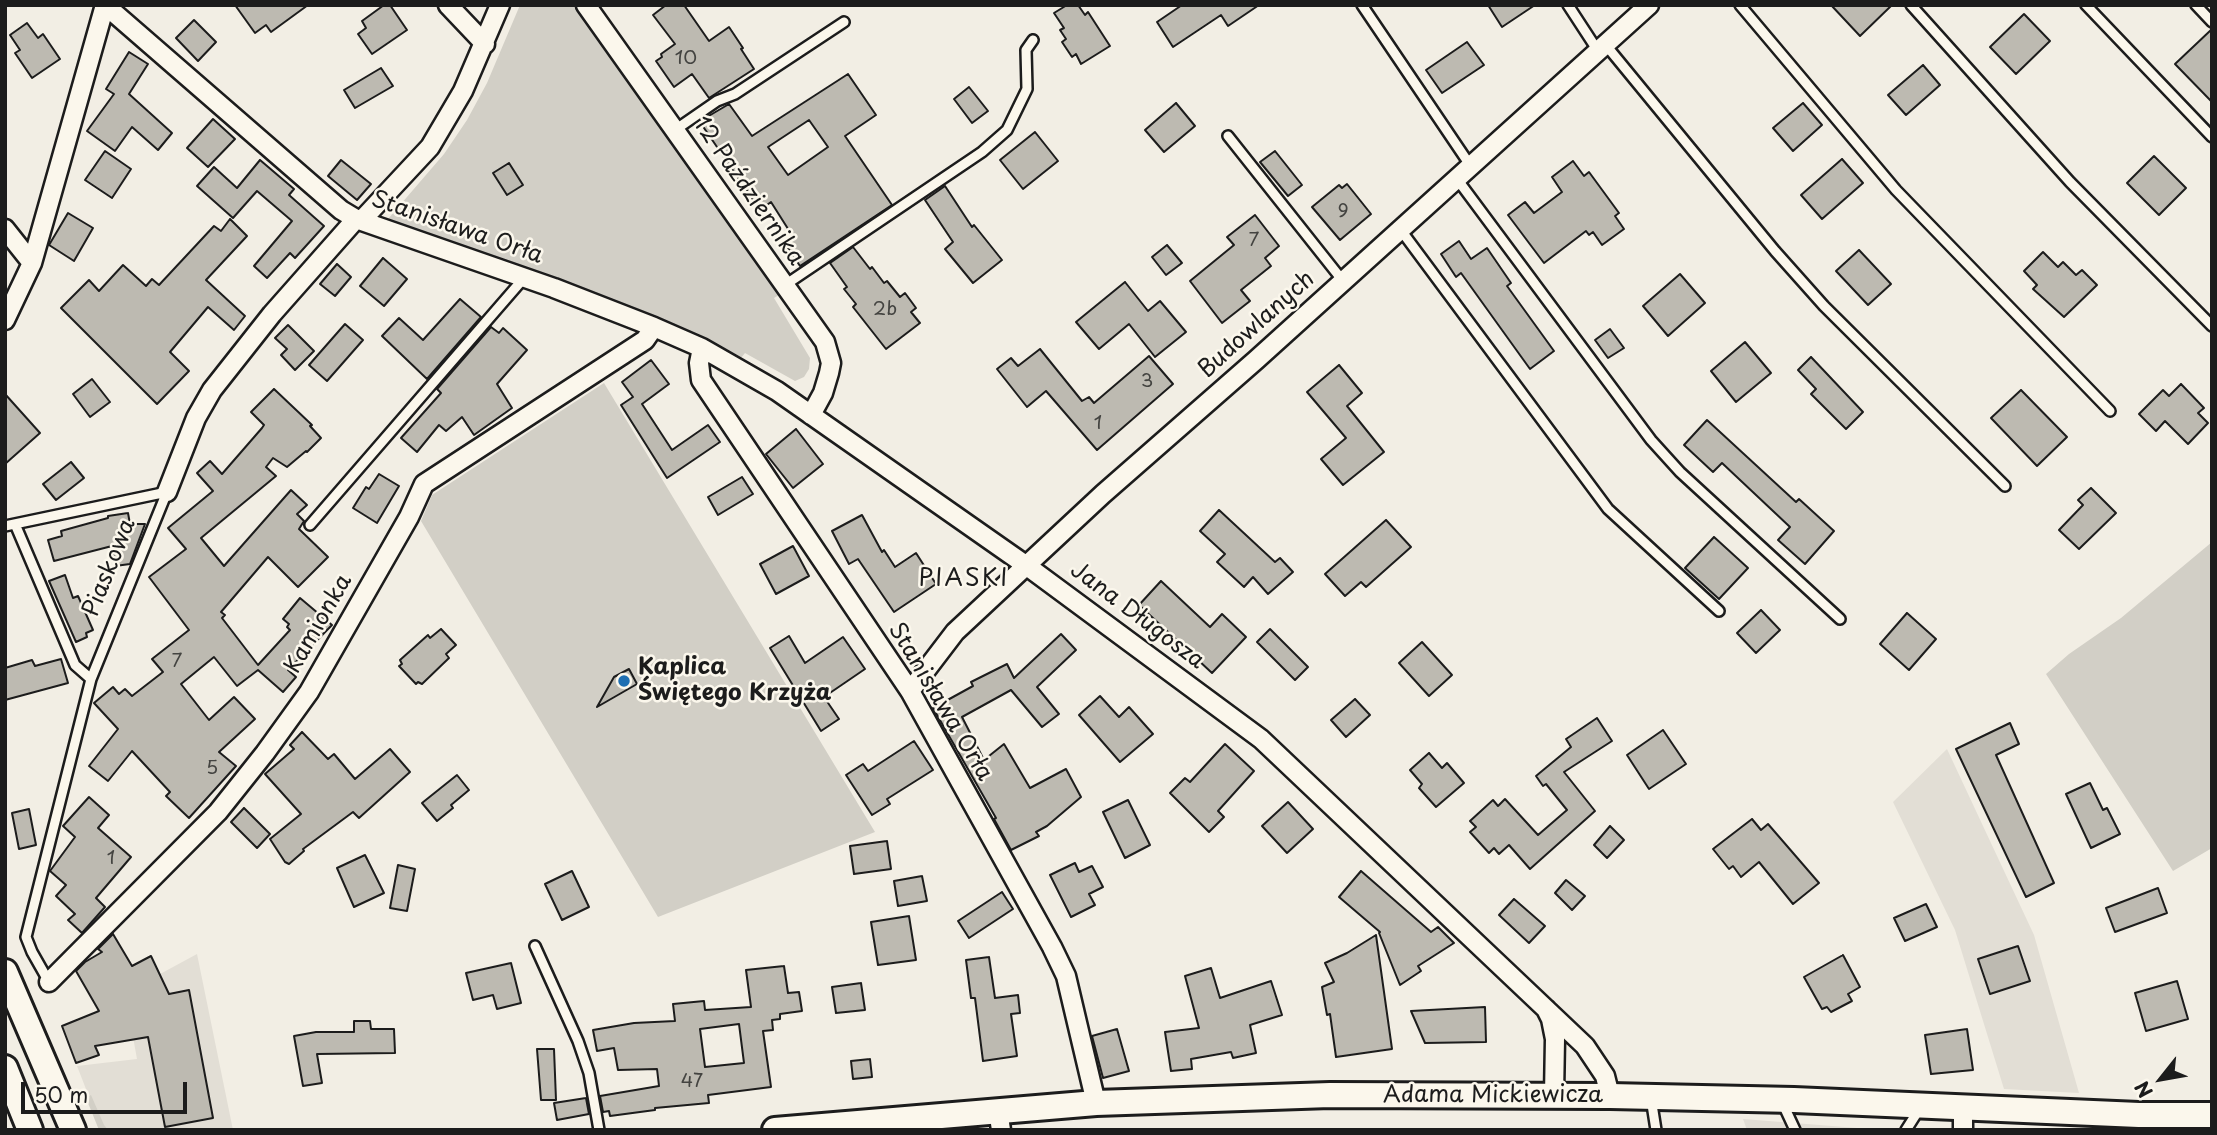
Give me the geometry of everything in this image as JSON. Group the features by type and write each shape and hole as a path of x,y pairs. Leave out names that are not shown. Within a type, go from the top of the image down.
{"street":[{"path":"5,320 32,263 105,5"},
{"name":"Stanisława Orła","path":"105,5 341,210 358,220 654,327"},
{"path":"448,5 485,44"},
{"name":"Piaskowa","path":"167,492 196,418 212,390 272,314 358,220 430,147 463,91 500,5"},
{"name":"12 Października","path":"586,5 818,331 829,352 831,363 823,393 811,415"},
{"name":"Budowlanych","path":"910,691 955,632 1103,494 1649,5"},
{"path":"5,229 32,263"},
{"name":"Jana Długosza","path":"654,327 751,374 1027,566 1261,739 1585,1046 1605,1076 1610,1096"},
{"name":"Kamionka","path":"49,982 218,812 265,753 309,692 409,517 424,484 645,340 654,327"},
{"name":"Stanisława Orła","path":"702,348 699,363 701,380 910,691 1066,976 1096,1103"},
{"path":"5,972 74,1130"},
{"path":"1545,1006 1551,1018 1555,1039 1554,1096"},
{"path":"5,1068 30,1130"},
{"name":"Adama Mickiewicza","path":"775,1130 1000,1120 1096,1103 1317,1096 1610,1096 1781,1100 1921,1106 1963,1119 2212,1115"}],"lane":[{"path":"1362,5 1470,165"},
{"path":"1568,5 1824,306 2005,486"},
{"path":"1740,5 1896,190 2109,411"},
{"path":"1911,5 2070,182 2212,326"},
{"path":"2086,5 2212,137"},
{"path":"2196,5 2212,22"},
{"path":"675,130 844,22"},
{"path":"785,285 982,152 1007,130 1027,89 1026,50 1033,40"},
{"path":"1228,136 1343,281"},
{"path":"1456,178 1651,440 1680,472 1840,619"},
{"path":"1400,229 1608,509 1718,611"},
{"path":"310,525 524,278"},
{"path":"91,679 75,665 10,525 167,492"},
{"name":"Piaskowa","path":"49,982 26,937 91,679 167,492"},
{"path":"535,946 578,1041 589,1073 599,1130"},
{"path":"1651,1097 1656,1130"},
{"path":"1781,1100 1795,1130"},
{"path":"1906,1130 1921,1106"}],"shaded area":[{"path":"520,5 578,5 779,295 774,298 810,358 809,369 804,377 795,381 745,353 741,358 649,313 388,219 444,154 467,120 487,83"},
{"path":"604,383 875,832 658,917 421,521 432,495"},
{"path":"2212,542 2212,848 2173,871 2046,674 2069,654 2121,618"},
{"path":"1947,749 2034,935 2079,1093 2004,1089 1955,930 1893,802"},
{"path":"197,954 233,1130 102,1130 77,1066 137,1059 125,993"},
{"path":"91,1095 108,1130 99,1130 86,1098"},
{"path":"1743,1119 1883,1130 1747,1130"}],"building":[{"path":"235,5 308,5 271,32 266,25 255,33"},
{"path":"384,5 390,5 407,30 372,54 358,34 366,28 362,21"},
{"path":"666,5 684,5 709,41 729,27 754,69 709,98 692,74 674,87 656,61 675,44 653,15"},
{"path":"1067,5 1078,5 1085,15 1088,12 1110,46 1081,64 1076,54 1072,57 1062,42 1066,39 1060,30 1064,28 1054,13"},
{"path":"1182,5 1259,5 1228,26 1221,15 1173,47 1157,22"},
{"path":"1488,5 1535,5 1502,27"},
{"path":"1831,5 1892,5 1860,36"},
{"path":"2024,14 2050,41 2016,74 1990,47"},
{"path":"194,20 216,42 198,61 176,38"},
{"path":"27,23 38,38 43,34 60,59 32,78 15,53 20,50 10,35"},
{"path":"2212,29 2212,102 2175,64"},
{"path":"1467,42 1484,65 1442,93 1426,70"},
{"path":"129,52 148,64 129,94 172,133 158,150 132,127 115,151 87,131 114,94 106,89"},
{"path":"1923,65 1940,85 1906,115 1888,95"},
{"path":"381,68 393,86 355,108 344,90"},
{"path":"848,74 876,115 845,136 892,205 800,266 784,242 792,236 771,202 760,210 702,125 709,120 707,117 729,104 752,136","holes":["809,120 828,147 788,175 768,147"]},
{"path":"969,87 988,111 972,123 954,99"},
{"path":"1176,103 1195,126 1164,152 1145,130"},
{"path":"1803,103 1822,125 1793,151 1773,128"},
{"path":"213,119 235,139 208,167 187,148"},
{"path":"1035,132 1058,161 1023,189 1000,160"},
{"path":"105,151 131,169 112,198 85,180"},
{"path":"1275,151 1302,185 1288,196 1260,162"},
{"path":"2154,156 2186,188 2159,215 2127,183"},
{"path":"1842,159 1863,183 1822,219 1801,195"},
{"path":"260,160 294,189 289,195 324,226 295,258 290,253 267,278 254,266 292,221 257,191 233,218 197,186 214,167 237,188"},
{"path":"341,160 371,184 357,200 328,176"},
{"path":"1573,161 1584,176 1589,172 1619,213 1615,216 1624,229 1602,245 1593,232 1589,235 1586,231 1544,263 1508,215 1525,202 1534,213 1562,192 1552,177"},
{"path":"509,163 523,185 507,195 493,173"},
{"path":"1347,184 1371,214 1340,240 1312,207 1339,185 1342,188"},
{"path":"945,186 972,227 974,225 1002,260 973,283 945,249 953,242 925,200"},
{"path":"68,213 93,228 74,261 49,245"},
{"path":"1255,215 1279,246 1265,258 1271,266 1241,290 1250,301 1222,323 1190,281 1234,245 1227,237"},
{"path":"230,219 247,236 206,280 245,316 234,330 208,307 170,352 189,371 157,404 61,308 89,280 99,291 123,265 146,286 152,279 159,285 214,226 221,231"},
{"path":"1459,241 1471,259 1487,248 1511,283 1507,286 1554,351 1530,369 1461,273 1456,277 1441,254"},
{"path":"1167,245 1182,263 1166,275 1152,257"},
{"path":"853,247 884,283 887,281 900,297 905,293 916,308 911,312 920,323 886,349 853,307 856,304 844,289 847,287 830,263"},
{"path":"1859,250 1891,284 1868,305 1836,271"},
{"path":"2043,252 2058,267 2063,262 2076,275 2082,270 2097,285 2064,317 2033,289 2037,285 2024,271"},
{"path":"383,258 407,279 384,306 360,286"},
{"path":"337,264 351,277 335,296 320,284"},
{"path":"1680,274 1705,303 1668,336 1643,306"},
{"path":"1125,282 1148,311 1160,301 1186,332 1155,357 1129,324 1099,349 1076,322"},
{"path":"460,299 481,317 427,379 382,336 399,318 423,340"},
{"path":"345,324 363,340 327,381 309,365"},
{"path":"288,325 314,351 295,370 281,355 287,349 275,338"},
{"path":"491,327 499,333 503,328 527,350 497,384 512,408 474,435 462,417 446,431 439,425 417,452 401,438 441,393 437,389"},
{"path":"1610,329 1624,348 1608,358 1595,340"},
{"path":"1745,342 1771,373 1736,402 1711,371"},
{"path":"1040,349 1082,401 1089,397 1094,403 1149,356 1173,384 1097,450 1046,391 1027,407 997,369 1011,358 1018,366"},
{"path":"1811,357 1863,412 1846,429 1811,394 1816,389 1798,370"},
{"path":"651,360 669,384 642,404 672,450 708,425 720,442 667,478 621,405 633,397 622,382"},
{"path":"1339,365 1362,393 1347,406 1384,452 1343,485 1321,459 1346,438 1307,392"},
{"path":"92,379 110,402 90,417 73,394"},
{"path":"2181,384 2204,408 2198,413 2208,423 2188,444 2165,421 2156,431 2139,414 2163,390 2169,396"},
{"path":"274,389 312,425 310,426 321,438 287,467 273,458 266,467 276,476 201,538 224,566 291,490 307,505 297,514 304,521 299,529 328,557 298,587 268,557 221,612 225,615 222,618 258,665 290,630 287,627 289,624 283,619 300,598 332,625 288,670 296,677 283,692 258,670 237,686 214,657 181,684 209,720 234,697 255,719 219,752 236,766 189,818 166,796 170,792 132,751 108,781 89,766 118,729 94,703 113,687 119,694 125,689 132,696 163,672 152,659 189,630 149,577 186,549 168,528 213,491 197,473 210,461 222,474 264,425 251,412"},
{"path":"2021,390 2067,437 2037,466 1991,418"},
{"path":"5,394 40,433 5,464"},
{"path":"1707,420 1796,502 1799,499 1834,531 1805,564 1778,540 1790,527 1722,463 1713,472 1684,445"},
{"path":"796,429 823,464 793,488 766,454"},
{"path":"71,462 84,478 56,500 43,484"},
{"path":"379,474 399,486 377,523 353,508 366,487 369,489"},
{"path":"742,477 753,494 718,515 708,497"},
{"path":"2091,488 2116,513 2079,549 2059,530 2083,505 2078,500"},
{"path":"1219,510 1275,562 1280,558 1293,572 1268,594 1253,577 1244,587 1217,562 1225,554 1200,531"},
{"path":"128,513 130,524 145,524 130,564 115,566 112,546 54,561 48,540 62,536 61,531 108,516"},
{"path":"862,515 882,552 884,550 895,567 916,553 936,584 894,612 858,559 849,564 832,531"},
{"path":"1386,520 1411,547 1366,587 1361,582 1345,596 1325,574"},
{"path":"1714,537 1748,568 1719,599 1685,568"},
{"path":"793,546 809,576 776,594 760,564"},
{"path":"65,575 73,598 78,596 93,630 86,633 87,637 76,642 49,581"},
{"path":"1161,581 1210,627 1222,614 1246,637 1212,673 1139,605"},
{"path":"1761,610 1780,630 1756,653 1737,633"},
{"path":"1907,613 1936,639 1909,670 1880,644"},
{"path":"441,629 456,645 446,654 449,658 422,684 416,684 399,666 402,664 400,660 428,635 430,638"},
{"path":"1270,629 1308,667 1295,680 1257,642"},
{"path":"1061,634 1076,650 1037,687 1059,714 1042,727 1011,690 962,717 984,760 1004,744 1030,788 1066,769 1081,797 1036,832 1039,836 1011,850 994,819 996,818 933,708 973,686 971,682 1007,664 1014,678"},
{"path":"789,636 805,663 843,637 865,669 824,697 839,719 821,731 770,648"},
{"path":"1422,642 1452,675 1429,696 1399,663"},
{"path":"61,659 68,683 5,700 5,668 32,660 35,666"},
{"name":"Kaplica Świętego Krzyża","path":"629,669 637,684 597,707 614,677"},
{"path":"1100,696 1119,717 1129,707 1153,734 1120,762 1079,715"},
{"path":"1355,699 1370,715 1346,737 1331,720"},
{"path":"1597,718 1612,741 1564,772 1595,811 1530,869 1509,845 1499,854 1494,848 1489,853 1470,832 1476,827 1470,821 1493,800 1498,806 1505,799 1538,835 1567,810 1536,776 1571,747 1566,739"},
{"path":"2010,723 2019,744 1996,755 2054,883 2026,897 1956,749"},
{"path":"1663,730 1686,764 1649,789 1627,755"},
{"path":"302,732 328,759 334,754 355,779 390,749 410,772 359,818 353,812 303,849 289,864 270,839 301,814 265,774 294,749 290,745"},
{"path":"914,741 933,770 887,799 890,804 872,815 846,775 863,764 868,771"},
{"path":"1225,744 1254,771 1218,811 1224,817 1209,832 1170,793 1185,778 1190,782"},
{"path":"1429,753 1442,768 1447,763 1464,783 1436,807 1419,788 1422,784 1410,770"},
{"path":"457,775 469,790 437,821 422,803"},
{"path":"2090,783 2103,810 2107,808 2120,834 2091,848 2066,794"},
{"path":"89,797 109,815 98,828 131,857 96,898 105,907 82,933 68,920 75,914 56,896 66,885 50,871 75,837 63,826"},
{"path":"1128,800 1150,845 1125,858 1103,812"},
{"path":"1288,802 1313,829 1287,853 1262,826"},
{"path":"244,808 270,834 257,848 231,822"},
{"path":"29,809 36,845 19,849 12,813"},
{"path":"1752,819 1761,830 1768,824 1819,883 1793,904 1759,862 1741,877 1733,866 1729,869 1713,849"},
{"path":"1610,826 1624,840 1607,858 1594,845"},
{"path":"887,841 891,869 854,874 850,846"},
{"path":"365,855 384,893 354,907 337,868"},
{"path":"1075,863 1079,872 1092,866 1103,887 1089,894 1095,905 1071,917 1050,875"},
{"path":"398,865 415,869 407,911 390,908"},
{"path":"572,871 589,907 562,920 545,884"},
{"path":"1361,871 1431,932 1438,927 1454,943 1418,966 1421,971 1400,985 1380,932 1339,897"},
{"path":"922,876 927,901 898,906 894,881"},
{"path":"1566,880 1585,896 1572,910 1555,893"},
{"path":"2158,888 2167,913 2115,932 2106,908"},
{"path":"1002,892 1013,909 969,938 958,921"},
{"path":"1514,899 1545,926 1529,943 1499,915"},
{"path":"1926,904 1937,927 1905,941 1894,918"},
{"path":"909,916 916,960 878,965 871,922"},
{"path":"113,934 132,966 151,956 169,994 189,990 213,1118 165,1127 148,1037 95,1046 99,1055 76,1063 62,1026 99,1011 76,971 102,952 98,949"},
{"path":"1376,935 1392,1049 1336,1057 1330,1014 1327,1015 1322,987 1334,982 1325,963"},
{"path":"2018,946 2030,981 1990,994 1978,959"},
{"path":"1843,955 1860,987 1848,994 1852,1001 1831,1012 1827,1007 1822,1009 1804,977"},
{"path":"989,957 995,998 1018,995 1020,1013 1011,1014 1017,1056 983,1061 975,998 971,998 966,960"},
{"path":"511,963 521,1003 497,1009 493,995 473,1000 466,973"},
{"path":"784,966 788,993 799,992 802,1011 780,1014 780,1019 772,1020 773,1030 763,1031 771,1087 708,1095 709,1103 610,1116 609,1111 603,1112 600,1096 659,1086 657,1069 618,1070 614,1048 597,1051 593,1030 634,1023 675,1021 673,1004 704,1001 705,1010 751,1007 746,970","holes":["739,1024 744,1063 705,1067 700,1029"]},
{"path":"1211,968 1220,998 1271,981 1282,1015 1250,1025 1256,1053 1233,1058 1231,1052 1191,1059 1192,1069 1171,1071 1165,1032 1199,1028 1185,976"},
{"path":"2177,981 2188,1019 2146,1031 2135,993"},
{"path":"861,983 865,1010 836,1013 832,987"},
{"path":"1485,1007 1486,1042 1425,1043 1411,1011"},
{"path":"354,1021 370,1021 371,1029 394,1029 395,1053 317,1054 322,1083 303,1086 294,1036 316,1032 354,1032"},
{"path":"1117,1029 1129,1071 1103,1078 1092,1036"},
{"path":"1967,1029 1973,1070 1931,1074 1925,1035"},
{"path":"537,1049 554,1049 556,1100 541,1100"},
{"path":"870,1059 872,1077 853,1079 851,1061"},
{"path":"586,1098 589,1114 557,1120 554,1103"}],"place":[{"name":"Kaplica Świętego Krzyża","path":"624,681"}],"district":[{"name":"PIASKI","path":"964,579"}]}
